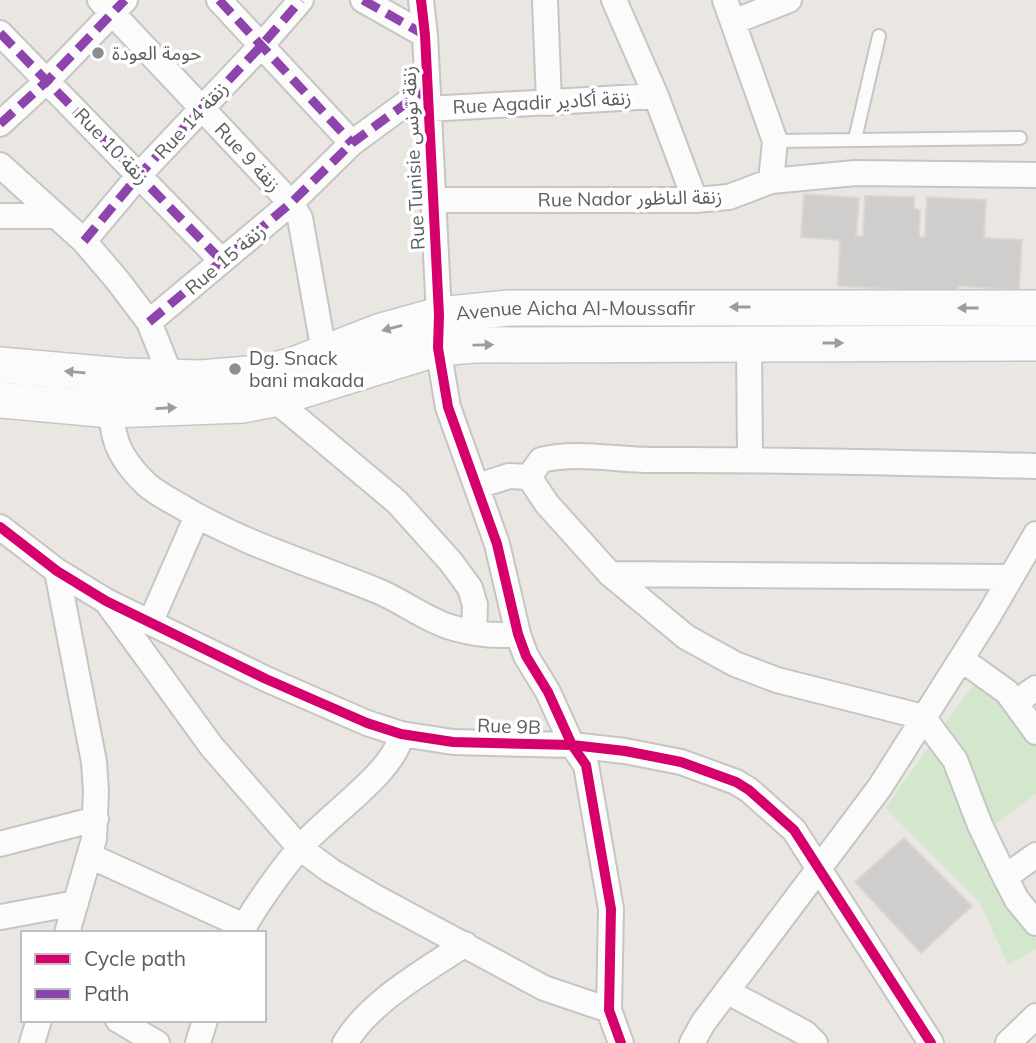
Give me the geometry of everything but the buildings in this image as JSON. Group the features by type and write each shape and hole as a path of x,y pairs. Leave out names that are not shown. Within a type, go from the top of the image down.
{"main road":[{"name":"Avenue Aicha Al-Moussafir","path":"0,400 111,410 242,405 274,399 438,332 509,308 1036,308"},
{"name":"Avenue Aicha Al-Moussafir","path":"0,365 112,375 201,378 261,373 291,366 382,331 438,332 474,345 1036,343"}],"street":[{"path":"219,0 352,143"},
{"name":"Rue 14 زنقة","path":"84,241 140,174 301,0"},
{"path":"363,0 425,35"},
{"name":"Rue Tunisie زنقة تونس","path":"421,0 425,35 441,380 453,427 478,486 497,544 517,634 572,745 586,765 611,909 609,1010"},
{"path":"545,0 549,103"},
{"path":"614,0 656,96 695,200"},
{"path":"771,181 775,141 729,11 789,0"},
{"path":"0,124 47,81 113,4"},
{"name":"Rue 9 زنقة","path":"113,4 202,108 292,203 300,218 324,352"},
{"name":"Rue 10 زنقة","path":"0,33 222,261"},
{"name":"Rue Agadir زنقة أكادير","path":"428,99 549,103 656,96"},
{"name":"Rue 15 زنقة","path":"149,321 292,203 352,143 428,99"},
{"path":"0,165 84,241 149,321 171,377"},
{"name":"Rue Nador زنقة الناظور","path":"432,200 695,200 730,197 771,181 856,173 1036,175"},
{"path":"0,216 54,216"},
{"path":"749,343 750,459"},
{"path":"112,375 112,431 118,450 148,486 220,529 381,593 448,627 493,637 517,634"},
{"path":"274,399 397,502 451,562 470,588 475,605 474,632"},
{"path":"529,477 541,460 560,455 642,460 750,459 1036,467"},
{"path":"478,486 509,476 529,477"},
{"path":"529,477 547,504 610,574 686,637 735,664 777,680 923,717 955,760 980,825 1005,877 1017,900 1036,923"},
{"path":"151,621 197,516"},
{"name":"Rue 9B","path":"0,527 57,571 106,601 266,679 367,723 401,734 453,741 572,745 681,762 736,782 749,790 794,830 818,872 930,1043"},
{"path":"692,1043 703,1023 880,787 1036,534"},
{"path":"57,571 94,762 96,819 90,856 68,931"},
{"path":"610,574 1010,577"},
{"path":"470,588 503,577"},
{"path":"106,601 212,747 300,848 342,877 544,988 609,1010 621,1043"},
{"path":"961,659 1000,685 1036,732"},
{"path":"1015,703 1036,688"},
{"path":"90,856 243,929 300,848 398,749 401,734"},
{"path":"1,837 96,819"},
{"path":"1005,877 1036,855"},
{"path":"1,917 76,903"},
{"path":"345,1043 354,1029 390,996 465,944"},
{"path":"728,992 805,1033 815,1043"},
{"path":"1008,1043 1036,1016"},
{"path":"33,1043 38,1022"},
{"path":"121,1022 157,1043"},
{"path":"198,1043 204,1022"}],"lane":[{"path":"855,139 879,36"},
{"path":"775,141 1020,138"}],"green space":[{"path":"983,671 1036,730 1036,794 991,827 1036,941 1036,949 1008,965 980,903 885,808"}],"marked path":[{"path":"0,124 47,81 125,0"},
{"path":"219,0 352,143"},
{"path":"84,241 140,174 301,0"},
{"path":"363,0 425,35"},
{"path":"0,33 222,261"},
{"path":"149,322 291,203 352,143 427,88"}],"cycle path":[{"path":"421,0 439,315 438,348 448,407 497,544 518,634 526,656 548,692 572,745 586,765 611,909 609,1010 621,1043"},
{"path":"0,527 57,571 106,601 266,679 367,723 401,734 453,742 572,745 625,751 681,762 736,782 749,790 794,830 931,1043"}],"place":[{"name":"حومة العودة","path":"98,53"},
{"name":"Dg. Snack bani makada","path":"235,369"}]}
